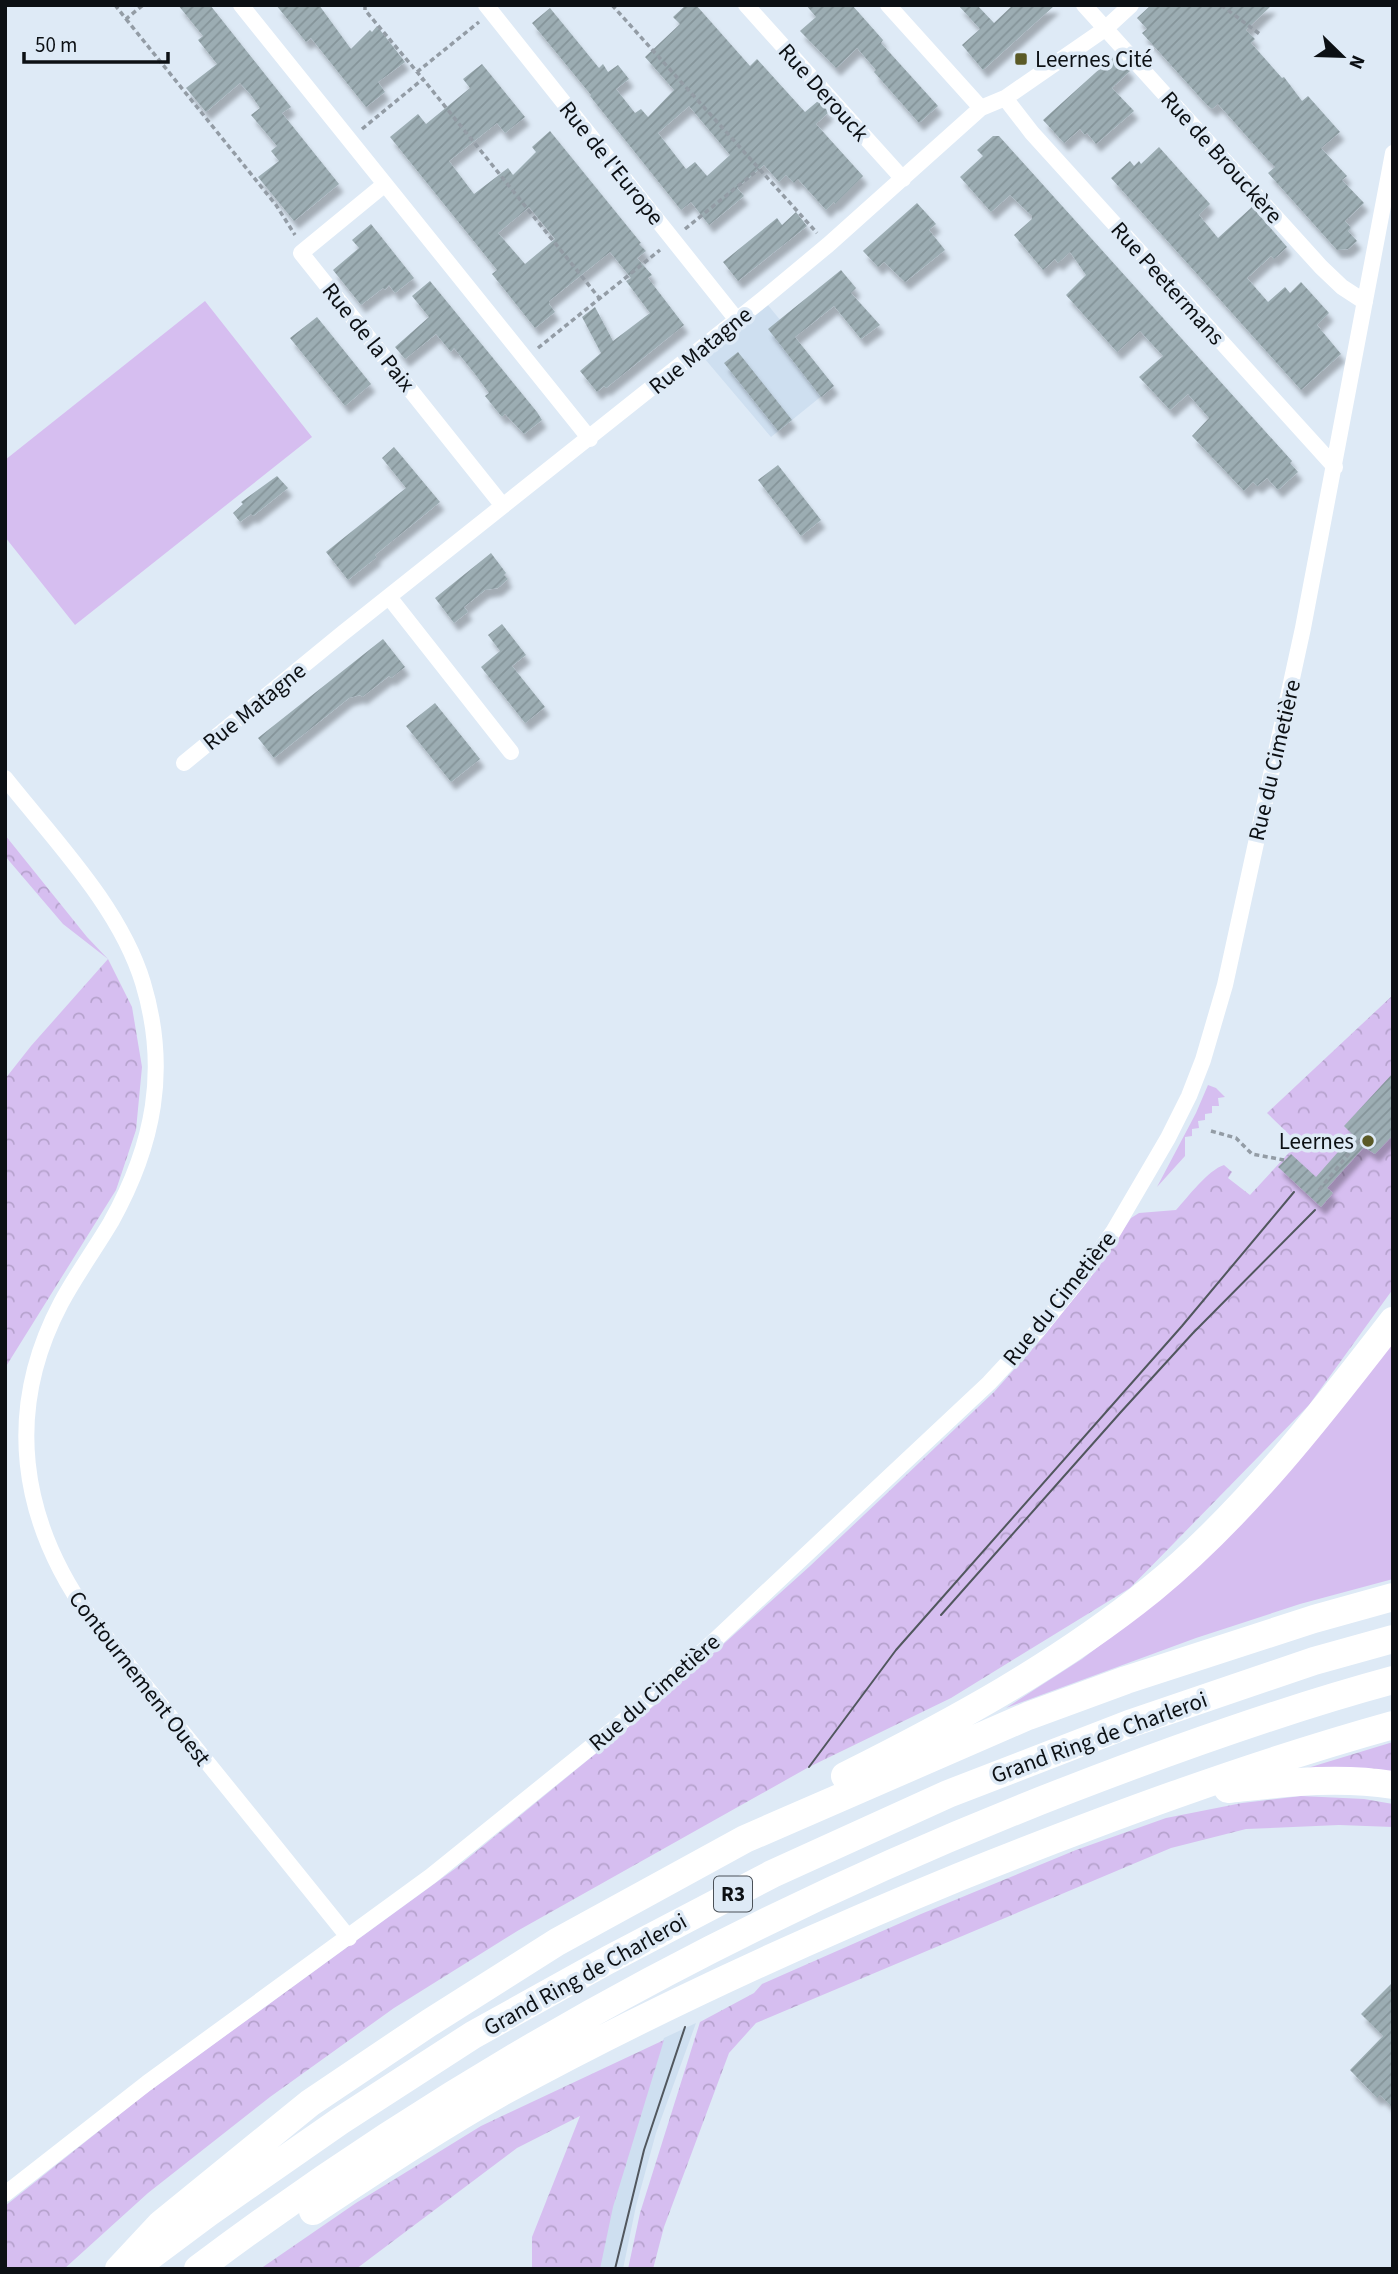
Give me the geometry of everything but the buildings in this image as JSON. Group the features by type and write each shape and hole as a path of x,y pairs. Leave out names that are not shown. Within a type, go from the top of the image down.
{"highway":[{"path":"745,1839 789,1804 995,1698 1081,1642 1153,1588 1205,1541 1265,1478 1327,1407 1393,1321"},
{"path":"119,2269 160,2224 310,2103 557,1942 745,1839 1028,1716 1302,1623 1393,1598"},
{"name":"Grand Ring de Charleroi","path":"133,2269 340,2121 473,2035 772,1874 948,1794 1129,1724 1314,1661 1393,1639"},
{"name":"Grand Ring de Charleroi","path":"198,2269 360,2155 493,2069 628,1992 795,1908 969,1829 1137,1763 1332,1696 1393,1680"},
{"path":"230,2244 285,2229 396,2156 499,2094 601,2040 879,1910 1064,1835 1286,1756 1393,1725"},
{"path":"1180,1794 1296,1781 1360,1780 1393,1785"}],"street":[{"path":"241,5 590,439"},
{"name":"Rue Derouck","path":"746,5 903,179"},
{"path":"888,5 981,108"},
{"name":"Rue de Brouckère","path":"1084,5 1321,267 1342,287 1365,302"},
{"name":"Rue Matagne","path":"184,763 737,320 828,245 981,108 1005,98 1105,29 1131,5"},
{"name":"Rue de l'Europe","path":"489,8 737,320"},
{"name":"Rue Peetermans","path":"1005,98 1032,133 1335,467"},
{"name":"Rue du Cimetière","path":"5,2194 147,2083 431,1876 628,1717 745,1612 989,1383 1039,1329 1077,1282 1112,1232 1168,1138 1189,1096 1214,1027 1279,741 1335,467 1393,153"},
{"path":"305,250 385,184"},
{"name":"Rue de la Paix","path":"305,250 301,253 503,506"},
{"path":"389,597 511,751"},
{"name":"Contournement Ouest","path":"5,778 114,918 131,951 143,984 155,1057 155,1089 144,1149 131,1184 61,1304 46,1338 33,1380 28,1410 27,1455 28,1477 38,1521 68,1588 349,1938"}],"path":[{"path":"115,5 276,205 305,250"},
{"path":"126,19 143,5"},
{"path":"612,5 828,245"},
{"path":"1221,5 1261,35"},
{"path":"364,7 600,299"},
{"path":"417,72 489,8"},
{"path":"349,139 424,79"},
{"path":"525,359 759,169"},
{"path":"1211,1131 1236,1138 1252,1154 1284,1160"},
{"path":"1319,1190 1362,1139"}],"shaded area":[{"path":"763,299 834,386 771,437 699,352"},
{"path":"696,2023 656,2133 636,2206 623,2269 598,2269 610,2212 662,2043 664,2038"}],"green space":[{"path":"205,301 312,437 75,625 5,537 5,460"},
{"path":"5,835 108,959 63,924 5,856"},
{"path":"108,959 132,1007 142,1067 136,1130 116,1190 5,1368 5,1079"},
{"path":"1393,995 1393,1289 1309,1405 1130,1588 951,1698 809,1767 519,1930 394,2008 270,2097 148,2193 64,2269 5,2269 5,2206 144,2095 456,1868 666,1696 810,1566 994,1392 1043,1337 1098,1268 1131,1218 1139,1213 1176,1210 1205,1178 1224,1165 1232,1172 1228,1178 1250,1195 1298,1143 1267,1113"},
{"path":"1208,1085 1216,1088 1225,1097 1218,1098 1219,1106 1212,1106 1212,1113 1205,1114 1205,1120 1198,1121 1199,1128 1192,1129 1192,1136 1185,1137 1185,1156 1157,1187 1196,1113"},
{"path":"1393,1338 1393,1579 1300,1604 1196,1638 1006,1708 1082,1659 1158,1601"},
{"path":"1393,1742 1393,1774 1301,1770"},
{"path":"1301,1796 1364,1799 1393,1804 1393,1827 1339,1825 1246,1829 1171,1848 756,2023 729,2053 664,2227 653,2269 628,2269 640,2213 700,2022 754,1993 762,1984 1076,1850 1166,1818 1242,1803"},
{"path":"664,2040 613,2207 600,2269 532,2269 532,2237 580,2116 517,2148 356,2269 260,2269 356,2203 481,2126"}],"tram line":[{"path":"809,1767 896,1650 1182,1326 1294,1192"},
{"path":"941,1615 1193,1333 1315,1210"},
{"path":"615,2269 644,2150 685,2027"}],"place":[{"name":"Leernes Cité","path":"1021,59"},
{"name":"Leernes","path":"1368,1141"}]}
